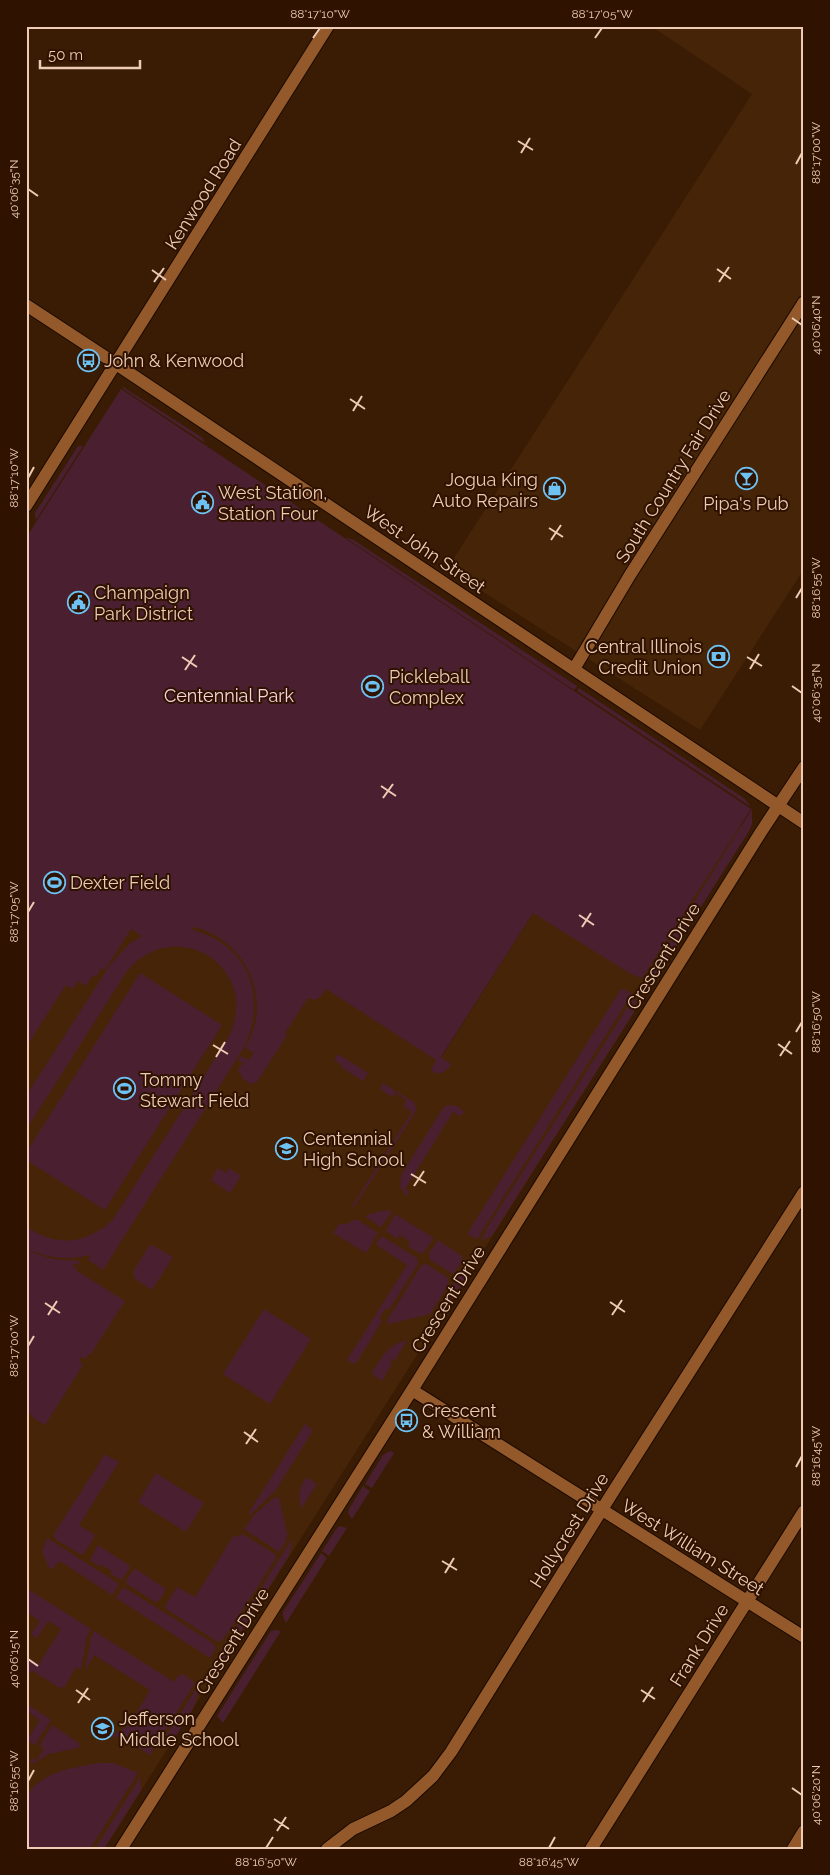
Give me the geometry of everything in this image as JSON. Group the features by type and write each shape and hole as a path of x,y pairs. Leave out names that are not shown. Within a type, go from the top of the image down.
{"street":[{"name":"Kenwood Road","path":"26,506 325,28"},
{"name":"South Country Fair Drive","path":"574,669 630,575 799,319 804,302"},
{"name":"West John Street","path":"26,305 804,823"},
{"name":"Crescent Drive","path":"121,1849 804,767"},
{"name":"Hollycrest Drive","path":"327,1849 353,1829 406,1802 433,1776 451,1752 804,1192"},
{"name":"West William Street","path":"412,1390 804,1637"},
{"name":"Frank Drive","path":"591,1849 804,1511"},
{"path":"793,1849 804,1831"}],"shaded area":[{"path":"651,26 804,26 804,569 700,730 447,569 752,94"},
{"name":"Centennial High School","path":"628,752 749,831 104,1849 26,1849 26,999 117,855 439,1061 533,913"}],"green space":[{"path":"123,387 203,438 205,443 123,389"},
{"name":"Centennial Park","path":"121,389 751,809 642,978 631,974 533,913 441,1057 451,1064 445,1071 439,1073 431,1070 436,1060 326,989 317,999 308,998 257,1082 251,1084 243,1079 238,1069 243,1063 238,1060 240,1056 249,1060 254,1053 245,1048 256,1020 257,1004 250,974 243,961 222,939 193,927 192,930 212,937 228,947 240,961 249,976 253,993 254,1011 251,1030 243,1049 103,1270 88,1260 91,1255 58,1258 26,1248 26,1226 48,1238 70,1240 91,1235 112,1221 227,1040 236,1014 234,991 225,971 209,956 189,948 167,947 145,956 125,974 26,1130 26,1096 110,965 129,944 142,936 131,929 105,970 101,968 96,977 93,975 86,986 78,981 73,989 66,985 26,1047 26,538"},
{"path":"78,446 83,446 36,520 35,513"},
{"path":"346,538 352,539 577,686 574,690"},
{"path":"579,688 745,799 751,807 577,691"},
{"path":"752,809 752,824 749,831 660,971 646,979"},
{"name":"Tommy Stewart Field","path":"140,973 222,1025 105,1210 26,1160 26,1153"},
{"path":"621,989 632,994 477,1239 467,1234"},
{"path":"634,997 636,1003 634,1012 493,1234 481,1240 488,1226"},
{"path":"338,1054 368,1073 363,1081 341,1067 342,1065 334,1060"},
{"path":"383,1083 415,1103 416,1111 354,1207 352,1206 412,1112 403,1106 406,1100 396,1093 392,1097 380,1089"},
{"path":"448,1105 458,1106 464,1113 460,1116 453,1112 405,1189 409,1192 406,1195 400,1187 401,1175 443,1108"},
{"path":"218,1168 226,1173 229,1168 241,1176 230,1193 212,1181"},
{"path":"387,1210 392,1212 381,1227 366,1217 369,1214"},
{"path":"395,1214 434,1238 423,1253 419,1253 408,1246 410,1242 400,1235 397,1239 386,1231"},
{"path":"358,1220 378,1233 366,1253 333,1233 339,1224 346,1224"},
{"path":"382,1236 417,1258 418,1264 389,1310 386,1308 379,1318 382,1321 357,1362 353,1364 347,1360 407,1265 378,1246 376,1243"},
{"path":"438,1240 462,1256 462,1262 453,1274 430,1260 429,1253"},
{"path":"152,1245 173,1257 152,1290 135,1279 133,1272 149,1246"},
{"path":"26,1249 38,1255 51,1258 76,1260 80,1263 79,1265 75,1263 73,1266 77,1268 76,1270 125,1301 91,1354 85,1359 81,1357 79,1361 83,1365 45,1425 26,1410"},
{"path":"469,1260 466,1276 457,1293 444,1309 432,1318"},
{"path":"424,1264 447,1277 448,1285 430,1314 389,1324 388,1319"},
{"path":"264,1309 311,1339 270,1404 223,1374"},
{"path":"407,1340 395,1360 393,1359 390,1363 392,1364 382,1381 373,1375 372,1372 386,1352 400,1342"},
{"path":"305,1424 312,1429 312,1432 276,1490 250,1515 248,1514"},
{"path":"390,1451 394,1453 372,1488 365,1484 383,1455"},
{"path":"105,1454 119,1462 79,1525 95,1535 84,1554 80,1554 55,1539 54,1534"},
{"path":"156,1473 204,1503 186,1532 138,1502"},
{"path":"308,1478 317,1484 301,1509 299,1493 304,1480"},
{"path":"363,1486 370,1491 352,1519 348,1513 349,1509"},
{"path":"275,1497 279,1498 288,1537 286,1537 285,1539 287,1540 279,1552 244,1529 255,1514"},
{"path":"340,1526 347,1528 329,1556 322,1551"},
{"path":"243,1534 275,1554 276,1558 229,1631 218,1642 166,1609 165,1606 177,1587 195,1597 234,1535 238,1537"},
{"path":"47,1538 118,1583 112,1595 60,1561 52,1569 49,1568 42,1551"},
{"path":"292,1539 288,1557 222,1662 219,1665 211,1666"},
{"path":"98,1545 129,1565 130,1568 122,1580 110,1574 112,1571 102,1565 100,1567 90,1560"},
{"path":"321,1553 327,1558 286,1623 283,1612"},
{"path":"136,1569 166,1589 159,1601 155,1602 127,1584 126,1581 133,1570"},
{"path":"26,1588 91,1629 87,1636 81,1670 76,1667 65,1686 60,1688 33,1671 30,1673 26,1671 27,1657 39,1664 61,1629 48,1621 37,1638 31,1634 40,1621 26,1612"},
{"path":"122,1588 125,1588 213,1643 216,1648 210,1658 116,1598"},
{"path":"94,1631 174,1682 178,1676 183,1674 195,1683 150,1755 125,1739 111,1736 131,1722 150,1690 94,1655 85,1671 91,1637"},
{"path":"271,1631 281,1631 223,1723 217,1716"},
{"path":"197,1687 198,1694 192,1709 183,1726 169,1746 166,1747 161,1744"},
{"path":"30,1706 51,1720 35,1745 27,1740 40,1720 27,1711"},
{"path":"52,1725 80,1744 78,1748 49,1754 32,1764 30,1761 32,1758 36,1760 43,1751 43,1747 39,1746"},
{"path":"99,1763 113,1763 138,1773 90,1849 26,1849 26,1796 49,1776 58,1772"},
{"path":"140,1777 141,1790 104,1849 95,1849"}],"place":[{"name":"John & Kenwood","path":"88,360"},
{"name":"Pipa's Pub","path":"746,478"},
{"name":"Jogua King Auto Repairs","path":"554,489"},
{"name":"West Station, Station Four","path":"202,502"},
{"name":"Champaign Park District","path":"78,602"},
{"name":"Central Illinois Credit Union","path":"718,656"},
{"name":"Pickleball Complex","path":"373,686"},
{"name":"Dexter Field","path":"54,882"},
{"name":"Tommy Stewart Field","path":"124,1089"},
{"name":"Centennial High School","path":"287,1148"},
{"name":"Crescent & William","path":"406,1420"},
{"name":"Jefferson Middle School","path":"103,1728"}]}
